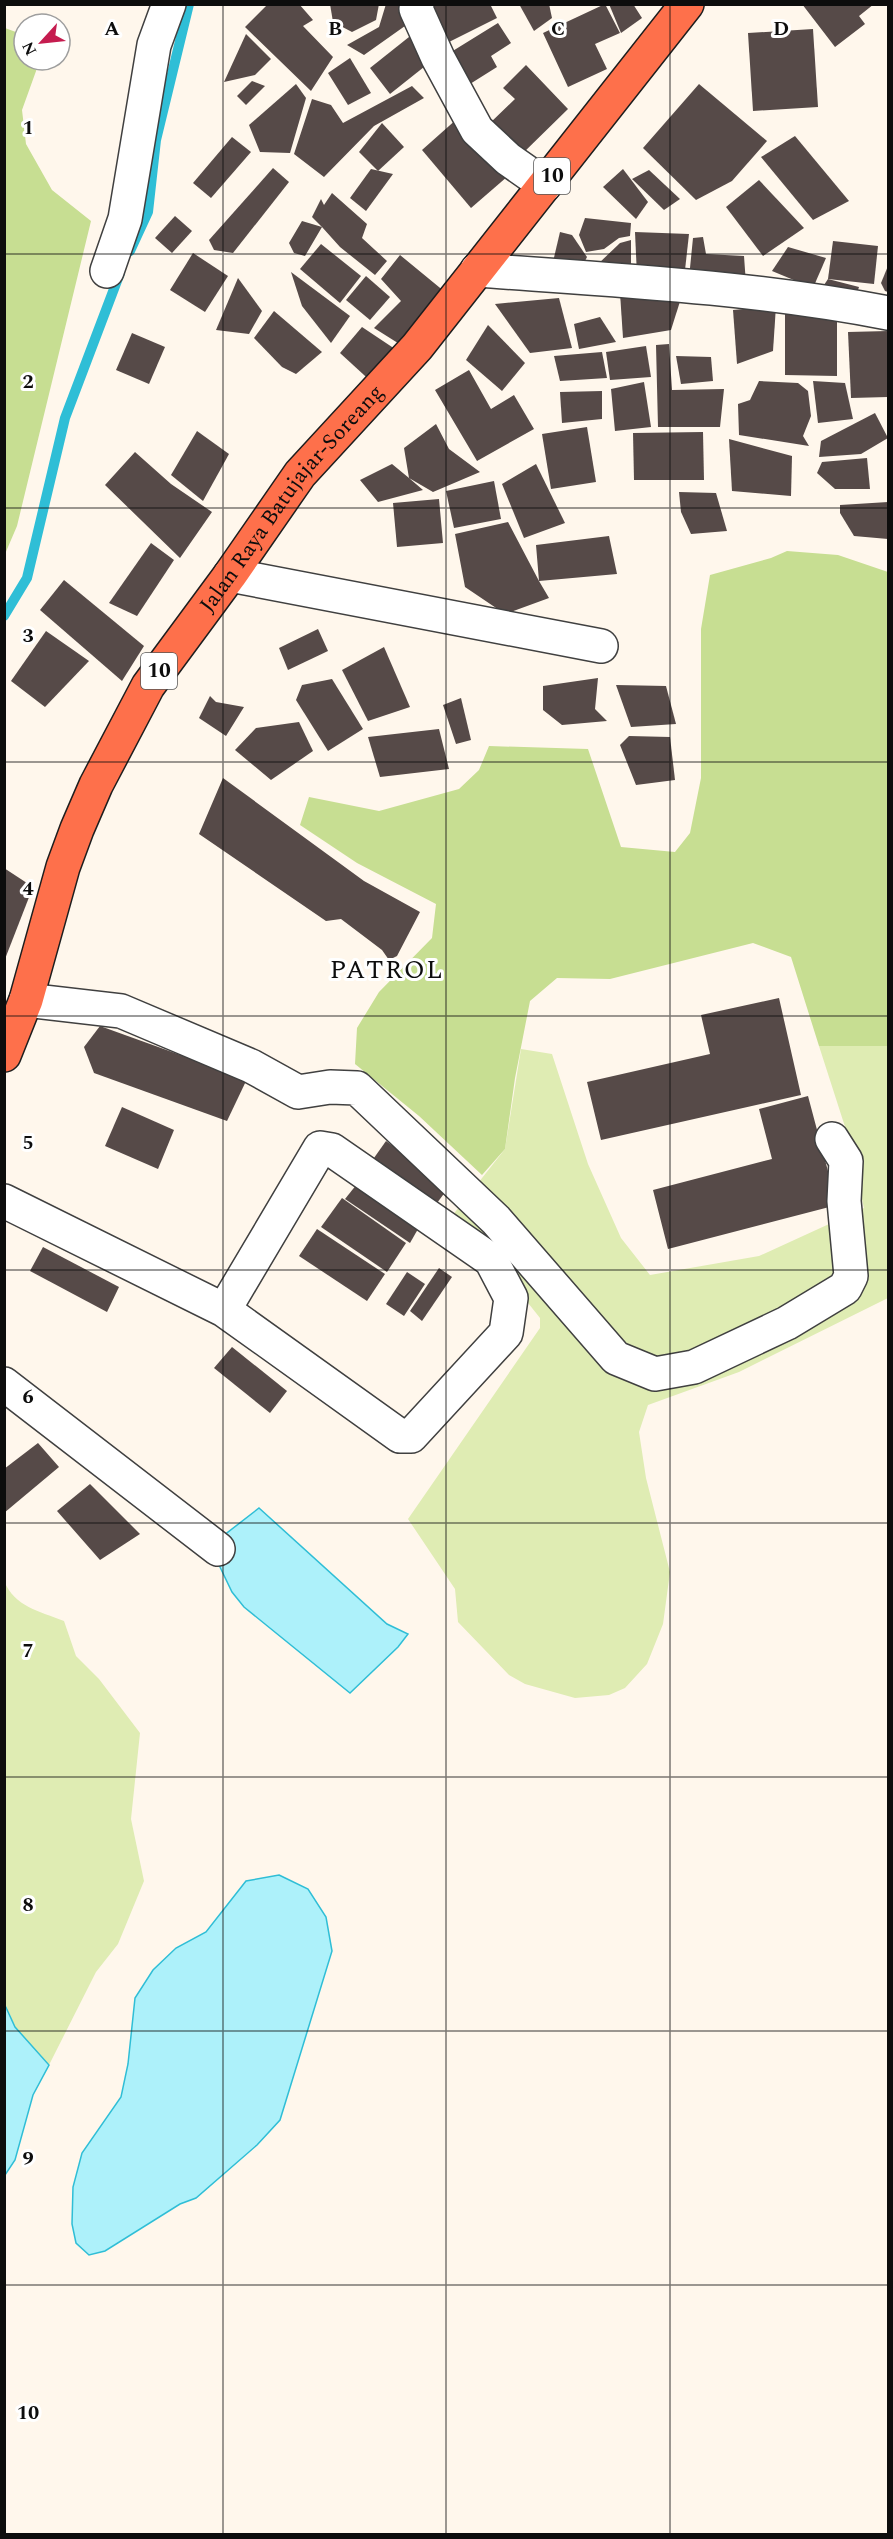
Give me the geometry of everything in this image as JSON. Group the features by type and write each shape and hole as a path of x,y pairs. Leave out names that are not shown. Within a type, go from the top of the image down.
{"highway":[{"name":"Jalan Raya Batujajar-Soreang","path":"4,1055 26,1000 63,867 96,785 148,686 230,575 300,474 417,347 687,4"}],"street":[{"path":"107,271 125,219 154,45 169,4"},
{"path":"417,4 416,9 438,58 477,130 508,159 545,185"},
{"path":"477,270 700,287 846,304 888,313"},
{"path":"230,575 601,646"},
{"path":"26,1000 122,1011 251,1066 298,1092 330,1087 357,1088 496,1220 616,1358 655,1374 694,1366 787,1323 845,1288 851,1276 844,1201 846,1161 832,1139"},
{"path":"4,1201 224,1310 400,1436 411,1437 506,1333 511,1298 491,1260 332,1150 320,1148 224,1310"},
{"path":"4,1384 218,1549"}],"green space":[{"path":"5,28 12,31 12,72 36,72 22,110 26,144 52,190 91,221 17,526 5,554"},
{"path":"787,551 838,555 888,572 888,1046 819,1046 791,957 753,943 610,979 557,978 530,1001 515,1078 505,1149 482,1175 419,1116 355,1064 357,1028 379,992 432,938 436,904 357,863 300,825 309,797 379,811 459,789 479,770 489,746 588,749 621,847 675,852 690,833 701,778 701,629 710,575 771,558"},
{"path":"819,1046 888,1046 888,1298 739,1372 648,1405 639,1432 646,1478 670,1572 663,1624 647,1664 625,1688 609,1695 575,1698 525,1684 509,1675 458,1622 455,1589 408,1519 540,1328 540,1318 485,1249 448,1221 505,1149 521,1049 552,1054 588,1164 621,1238 650,1275 759,1256 864,1208 847,1133"},
{"path":"4,1581 14,1597 21,1602 64,1621 76,1656 99,1679 140,1733 131,1819 144,1881 118,1944 96,1972 49,2065 15,2027 5,2003"}],"water":[{"path":"259,1508 387,1624 408,1634 398,1647 350,1693 244,1607 232,1592 219,1565 223,1536"},
{"path":"279,1875 308,1889 326,1917 332,1951 280,2120 257,2145 196,2198 180,2204 105,2251 89,2255 76,2243 72,2224 73,2187 82,2153 121,2097 128,2064 135,1998 153,1970 176,1948 206,1932 246,1881"},
{"path":"4,2003 15,2027 49,2065 33,2095 15,2160 5,2175"}],"building":[{"path":"268,4 299,4 313,20 303,26 333,57 311,91 245,27"},
{"path":"330,4 379,4 376,20 352,32 333,22"},
{"path":"386,4 401,4 412,21 364,55 347,45 379,27"},
{"path":"436,4 490,4 497,18 443,45 426,9"},
{"path":"519,4 549,4 552,18 534,31"},
{"path":"605,4 620,33 595,44 607,69 568,87 543,33"},
{"path":"609,4 633,4 642,18 621,33"},
{"path":"802,4 874,4 859,16 865,24 835,47"},
{"path":"498,23 511,43 491,56 497,67 462,89 443,57"},
{"path":"813,29 818,107 753,111 748,33"},
{"path":"414,33 434,59 390,94 370,68"},
{"path":"246,34 271,59 255,75 224,82"},
{"path":"350,58 371,93 348,105 328,73"},
{"path":"526,65 568,109 520,156 489,124 515,99 503,88"},
{"path":"252,81 265,86 246,105 237,96"},
{"path":"296,84 306,98 290,153 260,152 249,125"},
{"path":"699,84 767,141 732,181 696,200 643,148"},
{"path":"412,86 424,98 374,126 324,177 294,154 312,99 331,105 343,123"},
{"path":"458,118 508,176 471,208 422,150"},
{"path":"382,123 404,147 378,171 359,152"},
{"path":"795,136 849,201 813,220 761,157"},
{"path":"232,137 251,152 211,198 193,183"},
{"path":"273,168 289,182 233,253 214,250 209,240"},
{"path":"371,169 393,174 366,211 350,198"},
{"path":"623,169 648,202 636,219 603,187"},
{"path":"649,170 680,199 664,210 632,179"},
{"path":"759,180 804,228 763,256 726,207"},
{"path":"332,193 367,224 362,238 387,261 375,275 340,247 312,217 321,199 324,205"},
{"path":"175,216 192,231 172,253 155,238"},
{"path":"585,218 631,223 630,236 619,238 604,249 586,252 579,235"},
{"path":"302,221 322,227 305,256 294,253 289,243"},
{"path":"560,232 572,235 587,257 581,269 552,266"},
{"path":"635,232 689,234 684,279 637,276"},
{"path":"703,237 706,254 744,256 746,284 689,278 693,238"},
{"path":"631,240 631,275 597,265 620,243"},
{"path":"833,241 878,246 874,284 828,279"},
{"path":"321,244 361,276 340,303 300,269"},
{"path":"788,247 826,258 813,288 772,271"},
{"path":"193,253 228,276 205,312 170,290"},
{"path":"400,255 445,292 401,345 374,328 401,301 381,279"},
{"path":"888,266 888,292 881,283"},
{"path":"291,272 350,316 331,343 302,306"},
{"path":"366,276 390,297 370,320 346,300"},
{"path":"238,278 262,311 249,334 216,330"},
{"path":"828,279 859,287 854,302 820,291"},
{"path":"620,293 682,295 671,330 623,338"},
{"path":"559,298 572,348 530,353 495,304"},
{"path":"785,302 837,313 837,376 785,375"},
{"path":"776,306 773,351 737,364 733,310"},
{"path":"274,311 322,352 296,374 282,367 254,338"},
{"path":"600,317 616,342 579,349 574,324"},
{"path":"488,325 525,363 502,391 466,360"},
{"path":"362,327 401,353 376,386 340,353"},
{"path":"888,331 888,397 851,398 848,332"},
{"path":"132,333 165,347 149,384 116,370"},
{"path":"669,344 672,390 724,389 720,427 658,427 656,345"},
{"path":"646,346 651,377 610,380 606,352"},
{"path":"602,352 607,378 560,381 554,356"},
{"path":"676,356 711,357 713,381 681,384"},
{"path":"469,370 491,409 514,395 534,429 477,461 435,390"},
{"path":"759,381 798,383 808,391 811,416 803,436 809,446 739,435 738,404 750,400"},
{"path":"813,381 845,383 853,419 818,423"},
{"path":"644,382 651,427 615,431 611,389"},
{"path":"602,391 602,419 562,423 560,392"},
{"path":"875,413 888,438 861,454 819,457 821,441"},
{"path":"436,424 449,449 480,472 433,492 409,478 404,448"},
{"path":"587,427 596,482 551,489 542,434"},
{"path":"197,431 229,454 203,501 171,475"},
{"path":"703,432 704,480 634,480 633,433"},
{"path":"729,439 792,456 791,496 732,491"},
{"path":"135,452 171,484 212,512 180,558 105,485"},
{"path":"867,458 870,489 835,489 817,473 822,462"},
{"path":"392,464 423,490 378,502 360,480"},
{"path":"536,464 565,523 524,538 502,484"},
{"path":"494,481 501,519 454,528 446,491"},
{"path":"679,492 716,493 727,531 691,534 681,512"},
{"path":"439,499 443,543 397,547 393,503"},
{"path":"888,502 888,539 854,536 840,513 840,505"},
{"path":"508,522 549,598 505,614 465,587 455,534"},
{"path":"609,536 617,574 539,581 536,545"},
{"path":"151,543 174,560 137,616 109,603"},
{"path":"64,580 144,646 122,681 40,610"},
{"path":"318,629 328,651 288,670 279,648"},
{"path":"46,631 89,661 45,707 11,681"},
{"path":"384,647 410,707 368,721 342,670"},
{"path":"598,678 595,709 607,721 562,725 543,710 543,686"},
{"path":"332,679 363,729 328,751 296,700 302,685"},
{"path":"616,685 666,686 676,724 631,727"},
{"path":"210,696 216,702 244,707 226,736 199,718"},
{"path":"461,698 471,740 456,744 443,705"},
{"path":"299,722 313,751 271,780 235,750 256,728"},
{"path":"439,729 449,769 380,777 368,737"},
{"path":"629,736 670,737 675,780 636,785 620,745"},
{"path":"223,778 364,881 420,912 397,956 389,960 382,950 341,919 326,921 199,834"},
{"path":"4,868 33,887 5,959 4,959"},
{"path":"779,998 801,1095 601,1140 587,1082 710,1054 701,1015"},
{"path":"100,1026 247,1079 227,1121 94,1073 84,1047"},
{"path":"808,1096 837,1205 668,1249 653,1190 772,1159 759,1109"},
{"path":"122,1107 174,1130 158,1169 105,1146"},
{"path":"386,1141 449,1187 431,1211 369,1165"},
{"path":"361,1179 422,1222 410,1243 345,1199"},
{"path":"342,1198 406,1243 387,1272 321,1227"},
{"path":"317,1229 385,1274 367,1301 299,1256"},
{"path":"43,1247 119,1287 107,1312 30,1271"},
{"path":"439,1268 452,1277 422,1321 410,1311"},
{"path":"407,1272 425,1284 404,1316 386,1304"},
{"path":"232,1347 287,1391 270,1413 214,1368"},
{"path":"38,1443 59,1467 4,1513 4,1469"},
{"path":"90,1484 140,1534 100,1560 57,1511"}],"waterway":[{"path":"130,251 148,212 156,140 189,4"},
{"path":"4,616 27,578 65,418 120,273"}],"district":[{"name":"PATROL","path":"387,970"}]}
